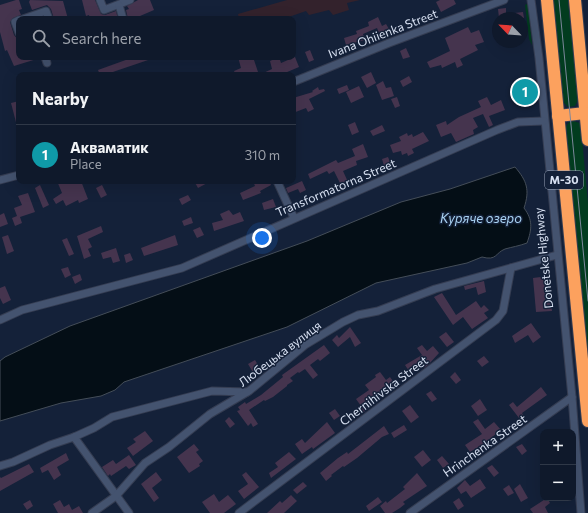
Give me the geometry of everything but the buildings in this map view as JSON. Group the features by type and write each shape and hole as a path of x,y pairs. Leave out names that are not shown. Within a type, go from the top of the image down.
{"highway":[{"name":"М-30","path":"547,0 588,421"},
{"path":"574,0 588,140"},
{"path":"558,116 585,113"}],"street":[{"path":"100,0 104,10 130,0"},
{"name":"Ivana Ohiienka Street","path":"296,81 389,43 504,0"},
{"name":"Donetske Highway","path":"531,0 539,58 572,398 580,513"},
{"path":"119,5 123,16"},
{"path":"31,16 46,10 48,16"},
{"name":"Transformatorna Street","path":"0,320 22,310 182,268 497,130 518,122 544,121"},
{"path":"0,180 16,177"},
{"path":"278,184 294,218"},
{"path":"556,241 570,240"},
{"name":"Любецька вулиця","path":"92,513 116,496 145,463 169,447 210,414 249,391 305,346 343,322 358,315 378,311 436,289 557,255"},
{"name":"Chernihivska Street","path":"239,513 496,320 503,311 511,268"},
{"path":"0,466 13,462 50,444 74,437 112,416 212,391 249,391"},
{"name":"Hrinchenka Street","path":"410,513 572,398"},
{"path":"74,437 129,513"}],"shaded area":[{"path":"287,0 360,0 347,3 349,10 333,15 329,10 309,15 306,11 292,16 238,16 238,14"}],"green space":[{"path":"553,0 568,0 578,100 575,106 568,107 562,101"},
{"path":"527,4 528,6 532,45 529,39 528,12 526,12 525,5"},
{"path":"573,121 580,123 581,127 588,204 588,364 565,128 569,122"}],"water":[{"name":"Куряче озеро","path":"515,167 525,181 527,191 524,208 527,212 531,225 527,243 505,249 491,258 482,257 467,263 376,283 287,327 124,382 115,390 101,396 61,403 0,421 0,361 5,357 70,326 307,241 401,202 450,189"}],"tram line":[{"path":"559,0 588,301"}],"place":[{"name":"Акваматик","path":"525,92"}]}
